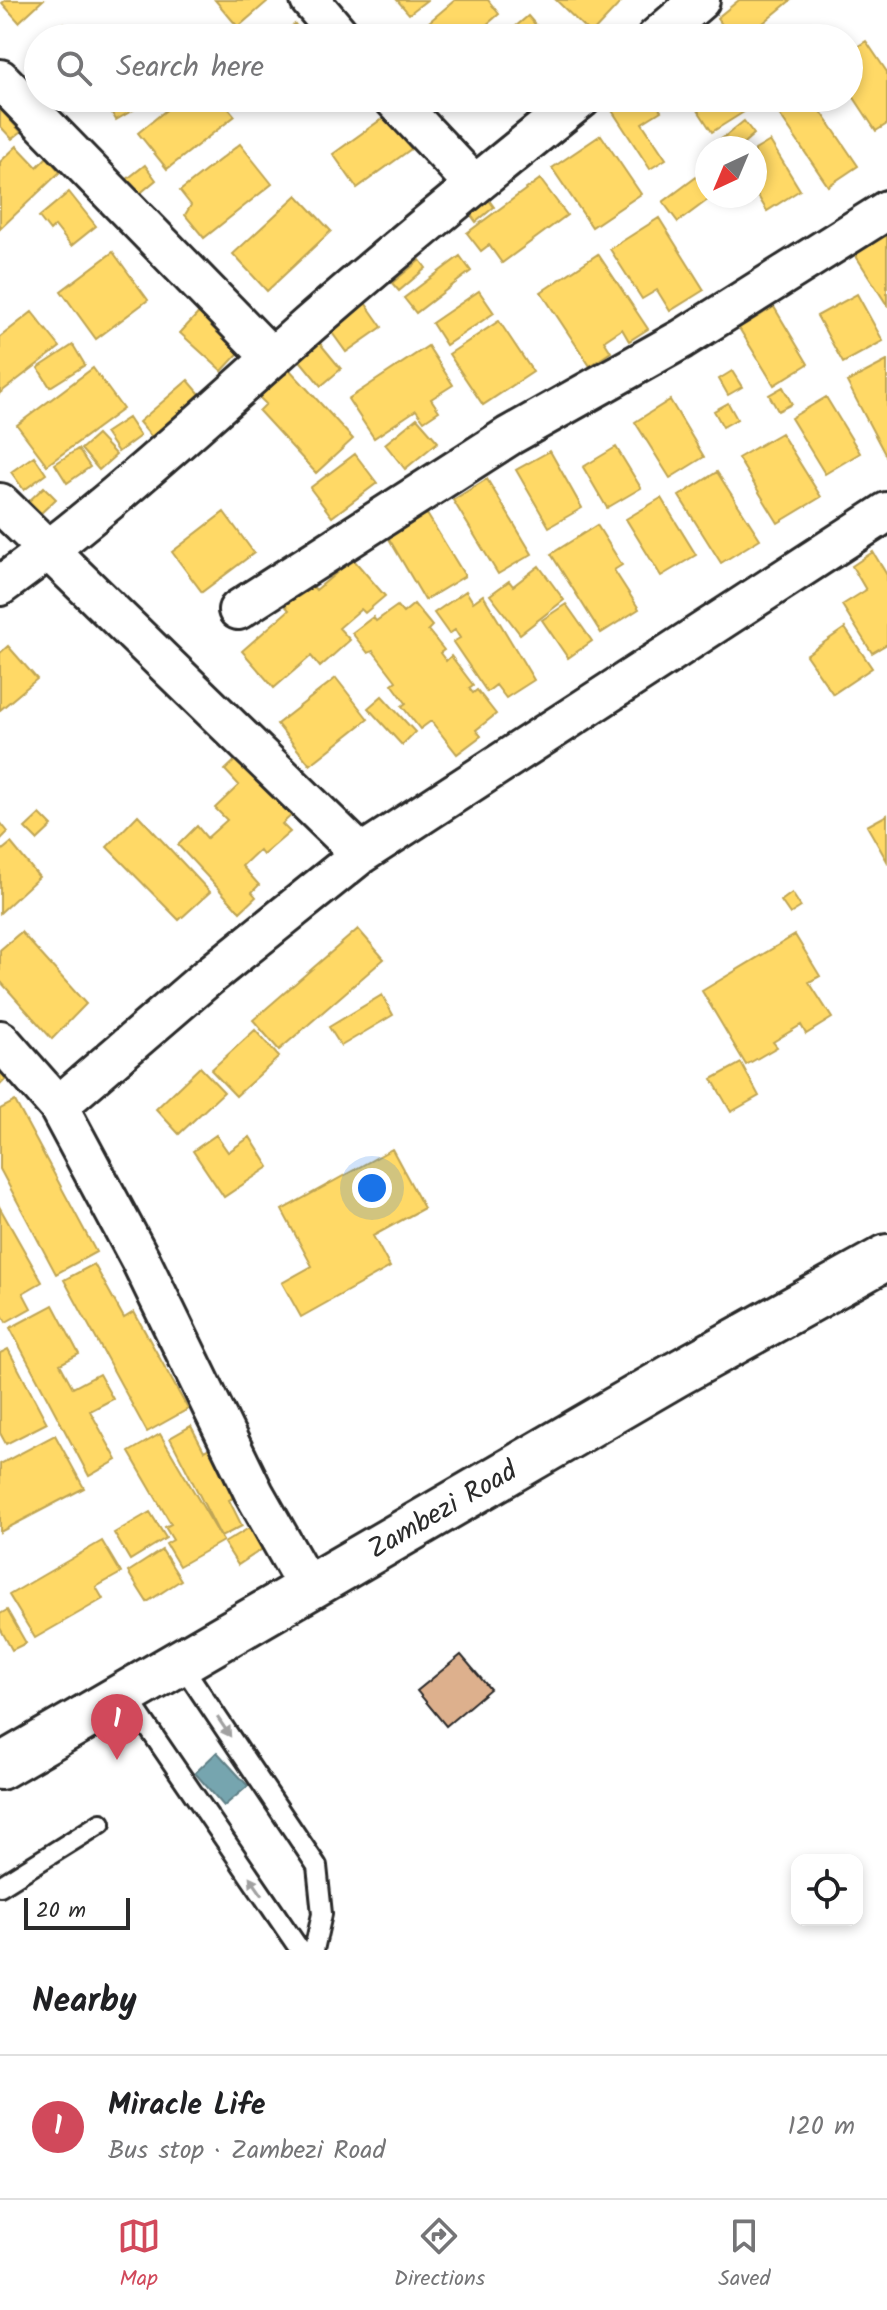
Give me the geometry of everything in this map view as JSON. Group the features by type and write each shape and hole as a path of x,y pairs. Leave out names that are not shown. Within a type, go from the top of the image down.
{"main road":[{"name":"Zambezi Road","path":"0,1767 675,1375 887,1257"}],"street":[{"path":"310,0 330,24"},
{"path":"672,24 699,0"},
{"path":"0,79 24,104"},
{"path":"32,112 272,358"},
{"path":"406,112 473,183"},
{"path":"0,586 48,552 473,183 564,112"},
{"path":"238,610 509,436 682,339 887,210"},
{"path":"0,503 361,854"},
{"path":"58,1106 208,977 361,854 884,521"},
{"path":"0,1040 58,1106 140,1259 254,1493 309,1590"}],"lane":[{"path":"180,1662 317,1866 322,1914 314,1950"},
{"path":"126,1695 300,1950"},
{"path":"0,1886 101,1823"}],"building: Homes":[{"path":"6,0 43,0 19,22 2,3"},
{"path":"215,0 268,1 241,24 235,24"},
{"path":"397,0 427,0 409,14"},
{"path":"455,0 488,0 499,14 487,24 427,24"},
{"path":"556,0 623,0 600,24 581,24"},
{"path":"739,0 791,0 762,24 722,24 717,18"},
{"path":"528,16 535,24 519,24"},
{"path":"866,41 887,72 887,124 876,131 863,111 863,43"},
{"path":"0,109 21,132 12,139 0,126"},
{"path":"111,112 130,112 116,120"},
{"path":"164,112 232,112 235,116 167,169 138,133"},
{"path":"613,112 659,112 642,123 666,159 650,169"},
{"path":"699,112 744,112 712,132"},
{"path":"821,112 858,166 828,186 779,114"},
{"path":"386,116 411,149 357,188 333,154"},
{"path":"744,121 754,134 752,136 725,136"},
{"path":"601,135 641,194 592,227 552,168"},
{"path":"770,141 800,190 767,211 765,208 767,143"},
{"path":"240,144 272,184 204,238 185,215 191,205 180,191"},
{"path":"17,146 37,167 47,157 60,172 0,229 0,162"},
{"path":"145,165 156,180 138,195 126,180"},
{"path":"695,178 697,208 678,222 663,202"},
{"path":"540,179 567,215 502,263 489,245 481,251 467,233"},
{"path":"69,192 96,226 71,246 55,226 50,231 39,217"},
{"path":"483,192 494,207 476,222 465,207"},
{"path":"297,195 331,231 267,291 233,254"},
{"path":"659,218 704,290 670,311 657,290 642,299 610,249"},
{"path":"887,232 887,305 854,253"},
{"path":"113,252 148,300 96,339 61,291"},
{"path":"598,254 648,329 629,341 622,329 604,341 611,352 590,366 541,292"},
{"path":"460,256 471,271 416,313 404,298"},
{"path":"420,260 426,268 399,291 392,283"},
{"path":"479,291 494,313 446,345 432,323"},
{"path":"857,294 883,341 843,363 817,316"},
{"path":"361,297 382,327 346,352 325,323"},
{"path":"205,306 247,344 222,371 180,333"},
{"path":"774,307 808,364 774,385 739,328"},
{"path":"32,312 60,347 0,393 0,337"},
{"path":"499,321 533,372 483,405 449,354"},
{"path":"313,335 341,369 321,386 293,352"},
{"path":"73,345 85,365 50,387 38,368"},
{"path":"428,346 453,385 431,399 439,411 424,421 416,410 374,438 348,399"},
{"path":"887,361 887,458 847,382"},
{"path":"93,368 123,409 47,465 17,425"},
{"path":"289,369 353,439 316,473 259,411 266,404 259,397"},
{"path":"732,371 742,387 728,395 719,379"},
{"path":"188,380 205,400 156,442 139,422"},
{"path":"783,387 792,404 778,411 769,395"},
{"path":"826,397 860,453 825,474 791,418"},
{"path":"670,400 704,457 670,478 635,422"},
{"path":"728,403 737,419 723,427 714,411"},
{"path":"128,418 140,436 118,452 105,433"},
{"path":"417,418 438,442 405,469 385,444"},
{"path":"781,433 821,497 778,523 738,458"},
{"path":"97,435 116,455 99,470 81,449"},
{"path":"616,447 641,488 607,508 583,467"},
{"path":"78,449 90,467 67,483 55,464"},
{"path":"550,451 582,508 549,527 516,470"},
{"path":"355,454 377,483 332,517 310,488"},
{"path":"34,456 46,474 24,490 11,472"},
{"path":"717,472 760,539 721,563 679,496"},
{"path":"487,479 532,554 498,574 453,500"},
{"path":"44,487 56,499 41,513 29,501"},
{"path":"661,498 696,555 661,576 626,519"},
{"path":"224,512 254,553 202,592 172,552"},
{"path":"427,514 465,576 425,600 388,537"},
{"path":"597,525 622,565 614,570 639,609 601,633 551,554"},
{"path":"873,552 887,575 887,644 872,653 842,605 866,590 852,566"},
{"path":"353,559 385,596 365,613 361,609 339,628 350,640 320,667 311,656 274,688 242,651 289,610 282,602 307,580 316,590"},
{"path":"539,566 564,600 520,634 490,595 509,581 513,586"},
{"path":"466,591 473,602 483,595 534,680 506,698 496,685 487,692 453,642 460,638 455,630 449,634 434,613"},
{"path":"414,604 432,626 428,630 444,650 440,653 446,661 451,656 473,685 469,688 473,693 477,690 496,714 476,730 481,736 457,754 431,721 420,729 402,706 406,703 392,684 396,681 373,651 368,653 352,633 373,617 376,621 397,606 403,613"},
{"path":"566,604 592,641 568,658 542,620"},
{"path":"845,628 872,668 833,694 806,655"},
{"path":"8,646 37,679 0,710 0,653"},
{"path":"336,678 368,719 310,765 277,724"},
{"path":"382,696 415,732 402,745 368,708"},
{"path":"241,755 295,812 282,824 290,832 263,855 259,850 242,866 259,885 252,892 256,897 240,912 178,845 197,826 207,838 227,820 215,808 239,785 225,770"},
{"path":"40,814 52,826 37,840 25,828"},
{"path":"138,815 210,892 179,920 107,847"},
{"path":"887,815 887,861 867,826"},
{"path":"0,822 8,832 0,840"},
{"path":"11,843 39,877 0,913 0,852"},
{"path":"792,893 801,907 790,914 781,901"},
{"path":"358,929 384,959 279,1050 253,1020"},
{"path":"21,932 86,1004 52,1039 0,981 0,950"},
{"path":"795,935 820,976 809,982 832,1018 806,1034 801,1025 773,1042 777,1047 746,1065 702,991"},
{"path":"382,995 393,1015 341,1046 329,1027"},
{"path":"255,1030 279,1057 236,1096 211,1070"},
{"path":"0,1059 13,1072 0,1085"},
{"path":"741,1063 759,1096 731,1112 712,1079"},
{"path":"200,1067 224,1092 179,1134 156,1109"},
{"path":"15,1101 96,1252 56,1274 0,1169 0,1109"},
{"path":"216,1135 228,1152 250,1137 269,1167 224,1197 193,1151"},
{"path":"392,1149 424,1208 373,1236 390,1267 301,1317 282,1283 312,1266 282,1210"},
{"path":"0,1208 42,1282 23,1293 31,1308 6,1322 0,1311"},
{"path":"94,1264 124,1318 134,1312 188,1409 147,1432 64,1280"},
{"path":"53,1305 79,1354 60,1364 73,1388 99,1374 113,1399 90,1411 117,1460 89,1476 10,1328"},
{"path":"8,1349 47,1423 6,1444 0,1433 0,1353"},
{"path":"191,1426 204,1451 219,1443 244,1492 229,1500 242,1526 221,1537 170,1438"},
{"path":"160,1434 223,1541 179,1566 166,1544 173,1540 165,1527 171,1524 129,1452"},
{"path":"55,1435 84,1488 0,1532 0,1464"},
{"path":"150,1512 166,1538 130,1560 114,1533"},
{"path":"254,1525 267,1546 238,1565 224,1543"},
{"path":"102,1541 121,1573 96,1587 103,1599 35,1638 9,1595"},
{"path":"162,1550 181,1580 147,1602 128,1572"},
{"path":"7,1610 26,1643 12,1650 0,1628 0,1614"}],"building: Public":[{"path":"217,1752 248,1786 224,1806 195,1773"}],"building: Other":[{"path":"461,1655 490,1689 446,1726 417,1691"}],"place":[{"name":"Miracle Life","path":"117,1760"}]}
